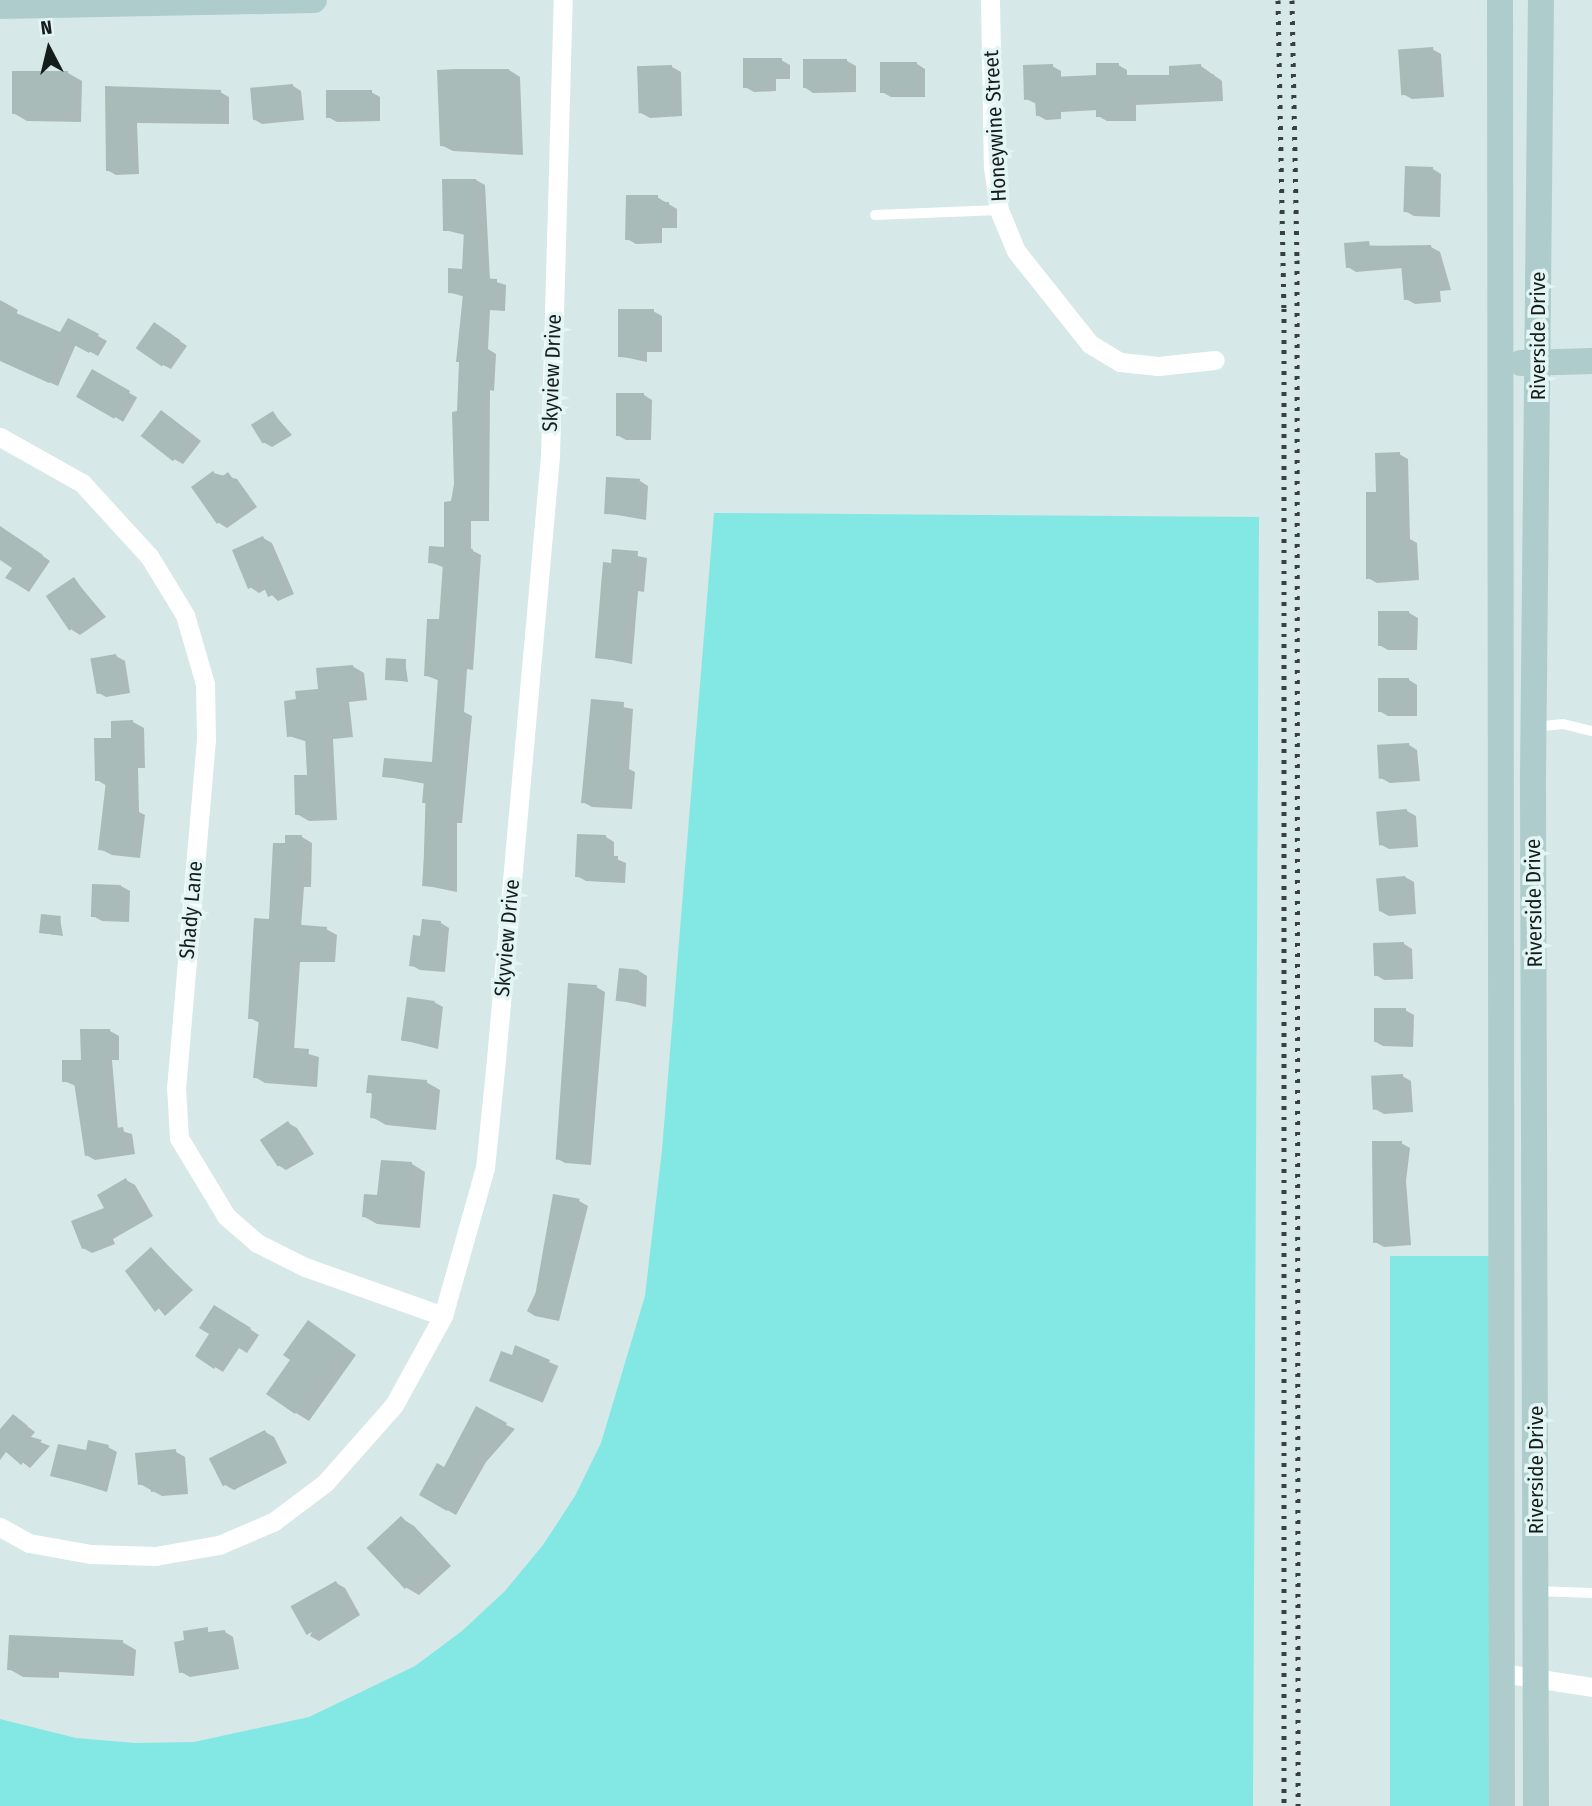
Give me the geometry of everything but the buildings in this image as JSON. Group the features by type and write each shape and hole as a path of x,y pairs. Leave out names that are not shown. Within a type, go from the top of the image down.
{"street":[{"path":"0,6 83,2 314,0"},
{"name":"Skyview Drive","path":"0,1527 29,1543 91,1555 155,1556 219,1545 273,1522 325,1483 394,1405 443,1316 485,1168 496,1059 550,456 563,0"},
{"name":"Honeywine Street","path":"990,0 993,167 999,210 1016,251 1090,344 1120,362 1158,366 1215,360"},
{"name":"Riverside Drive","path":"1500,0 1502,1806"},
{"name":"Riverside Drive","path":"1536,1806 1534,727 1541,0"},
{"path":"1499,363 1592,361"},
{"name":"Shady Lane","path":"0,437 82,483 149,556 185,615 205,684 206,739 176,1087 179,1138 226,1216 257,1243 305,1267 443,1316"},
{"path":"1501,1238 1537,1238"},
{"path":"1502,1673 1592,1687"}],"lane":[{"path":"875,215 999,210"},
{"path":"1534,727 1563,724 1592,731"},
{"path":"1536,1591 1592,1592"}],"shaded area":[{"path":"714,513 1259,517 1253,1806 0,1806 0,1719 76,1738 135,1743 194,1742 309,1717 415,1666 462,1631 505,1591 543,1545 575,1496 601,1443 645,1296 662,1150"},
{"path":"1390,1256 1491,1256 1491,1806 1390,1806"}],"railway":[{"path":"1278,0 1284,308 1284,1806"},
{"path":"1292,0 1297,260 1298,1806"}]}
